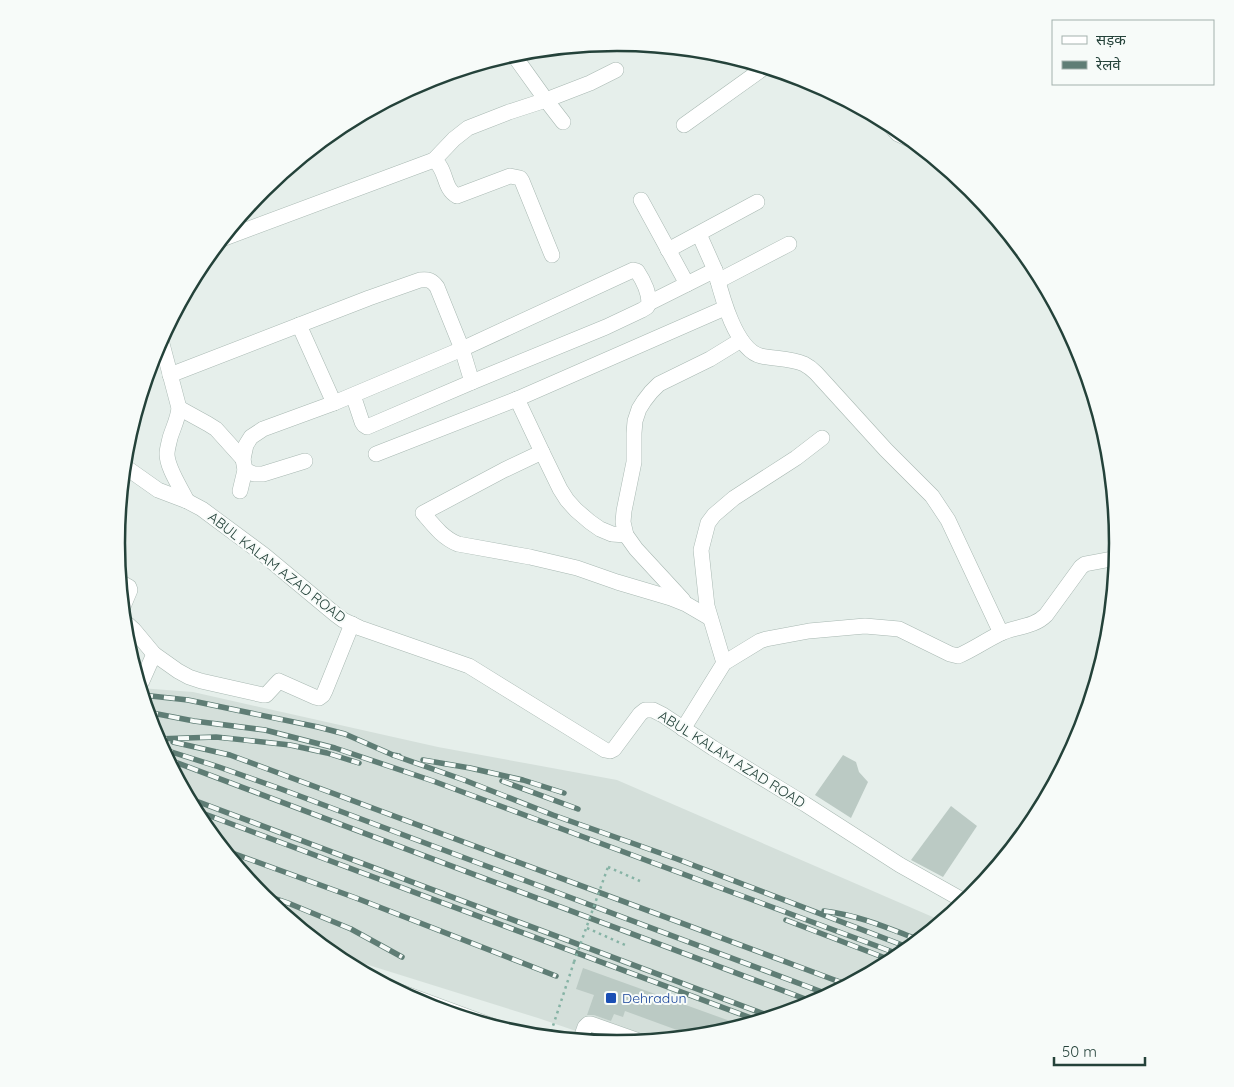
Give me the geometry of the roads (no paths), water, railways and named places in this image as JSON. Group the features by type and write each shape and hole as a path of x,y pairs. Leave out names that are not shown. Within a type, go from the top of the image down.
{"street":[{"path":"518,62 564,122"},
{"path":"234,235 434,160 454,139 468,128 546,100 616,70"},
{"path":"684,125 758,72"},
{"path":"434,160 442,168 450,190 457,196 510,176 520,178 552,255"},
{"path":"641,200 687,284"},
{"path":"668,250 757,202"},
{"path":"699,234 716,276 725,308 741,340 756,355 806,364 886,450 932,496 948,520 1001,633"},
{"path":"353,395 362,422 367,427 606,327 642,310 649,303 687,284 716,276 789,244"},
{"path":"240,491 246,445 250,437 263,429 334,403 462,349 633,270 639,274 647,291 649,303"},
{"path":"170,375 369,298 420,280 428,280 437,287 462,349 472,382"},
{"path":"376,454 517,399 725,308"},
{"path":"299,325 334,403"},
{"path":"686,604 636,549 626,535 624,511 634,462 634,433 639,409 659,384 710,359 741,340"},
{"path":"164,351 180,408 167,454 169,464 187,501"},
{"path":"517,399 567,500 576,510 600,529 612,534 626,535"},
{"path":"180,408 216,429 244,465 254,474 263,474 305,461"},
{"path":"724,663 707,606 701,550 708,523 714,515 734,498 796,458 822,438"},
{"path":"542,452 423,513 450,541 458,544 516,554 577,568 658,593 686,604 710,618"},
{"name":"ABUL KALAM AZAD ROAD","path":"130,470 158,490 202,509 247,542 343,620 469,666 605,750 610,751 614,749 640,714 645,710 653,710 900,865 959,898"},
{"path":"683,729 724,663 760,641 809,631 865,626 899,629 950,654 958,656 1001,633 1034,624 1041,620 1081,567 1085,564 1109,559"},
{"path":"132,628 154,654 190,677 263,695 266,695 279,681 319,698 325,691 352,624"},
{"path":"144,677 154,654"},
{"path":"582,1035 585,1026 591,1024 624,1036"}],"railway":[{"path":"149,696 188,700 318,727 345,734 399,756"},
{"path":"155,714 194,721 265,730 335,748 433,781 892,952"},
{"path":"165,739 216,737 290,745 327,753 359,763"},
{"path":"173,742 230,755 840,982"},
{"path":"172,752 281,789 820,991"},
{"path":"393,755 677,859 902,945"},
{"path":"423,760 523,780 564,793"},
{"path":"177,763 804,998"},
{"path":"502,781 578,809"},
{"path":"199,802 763,1014"},
{"path":"207,815 749,1017"},
{"path":"235,854 356,898 556,976"},
{"path":"276,899 351,929 402,957"},
{"path":"824,911 861,919 912,937"},
{"path":"786,920 883,957"}],"place":[{"name":"Dehradun","path":"611,998"}]}
